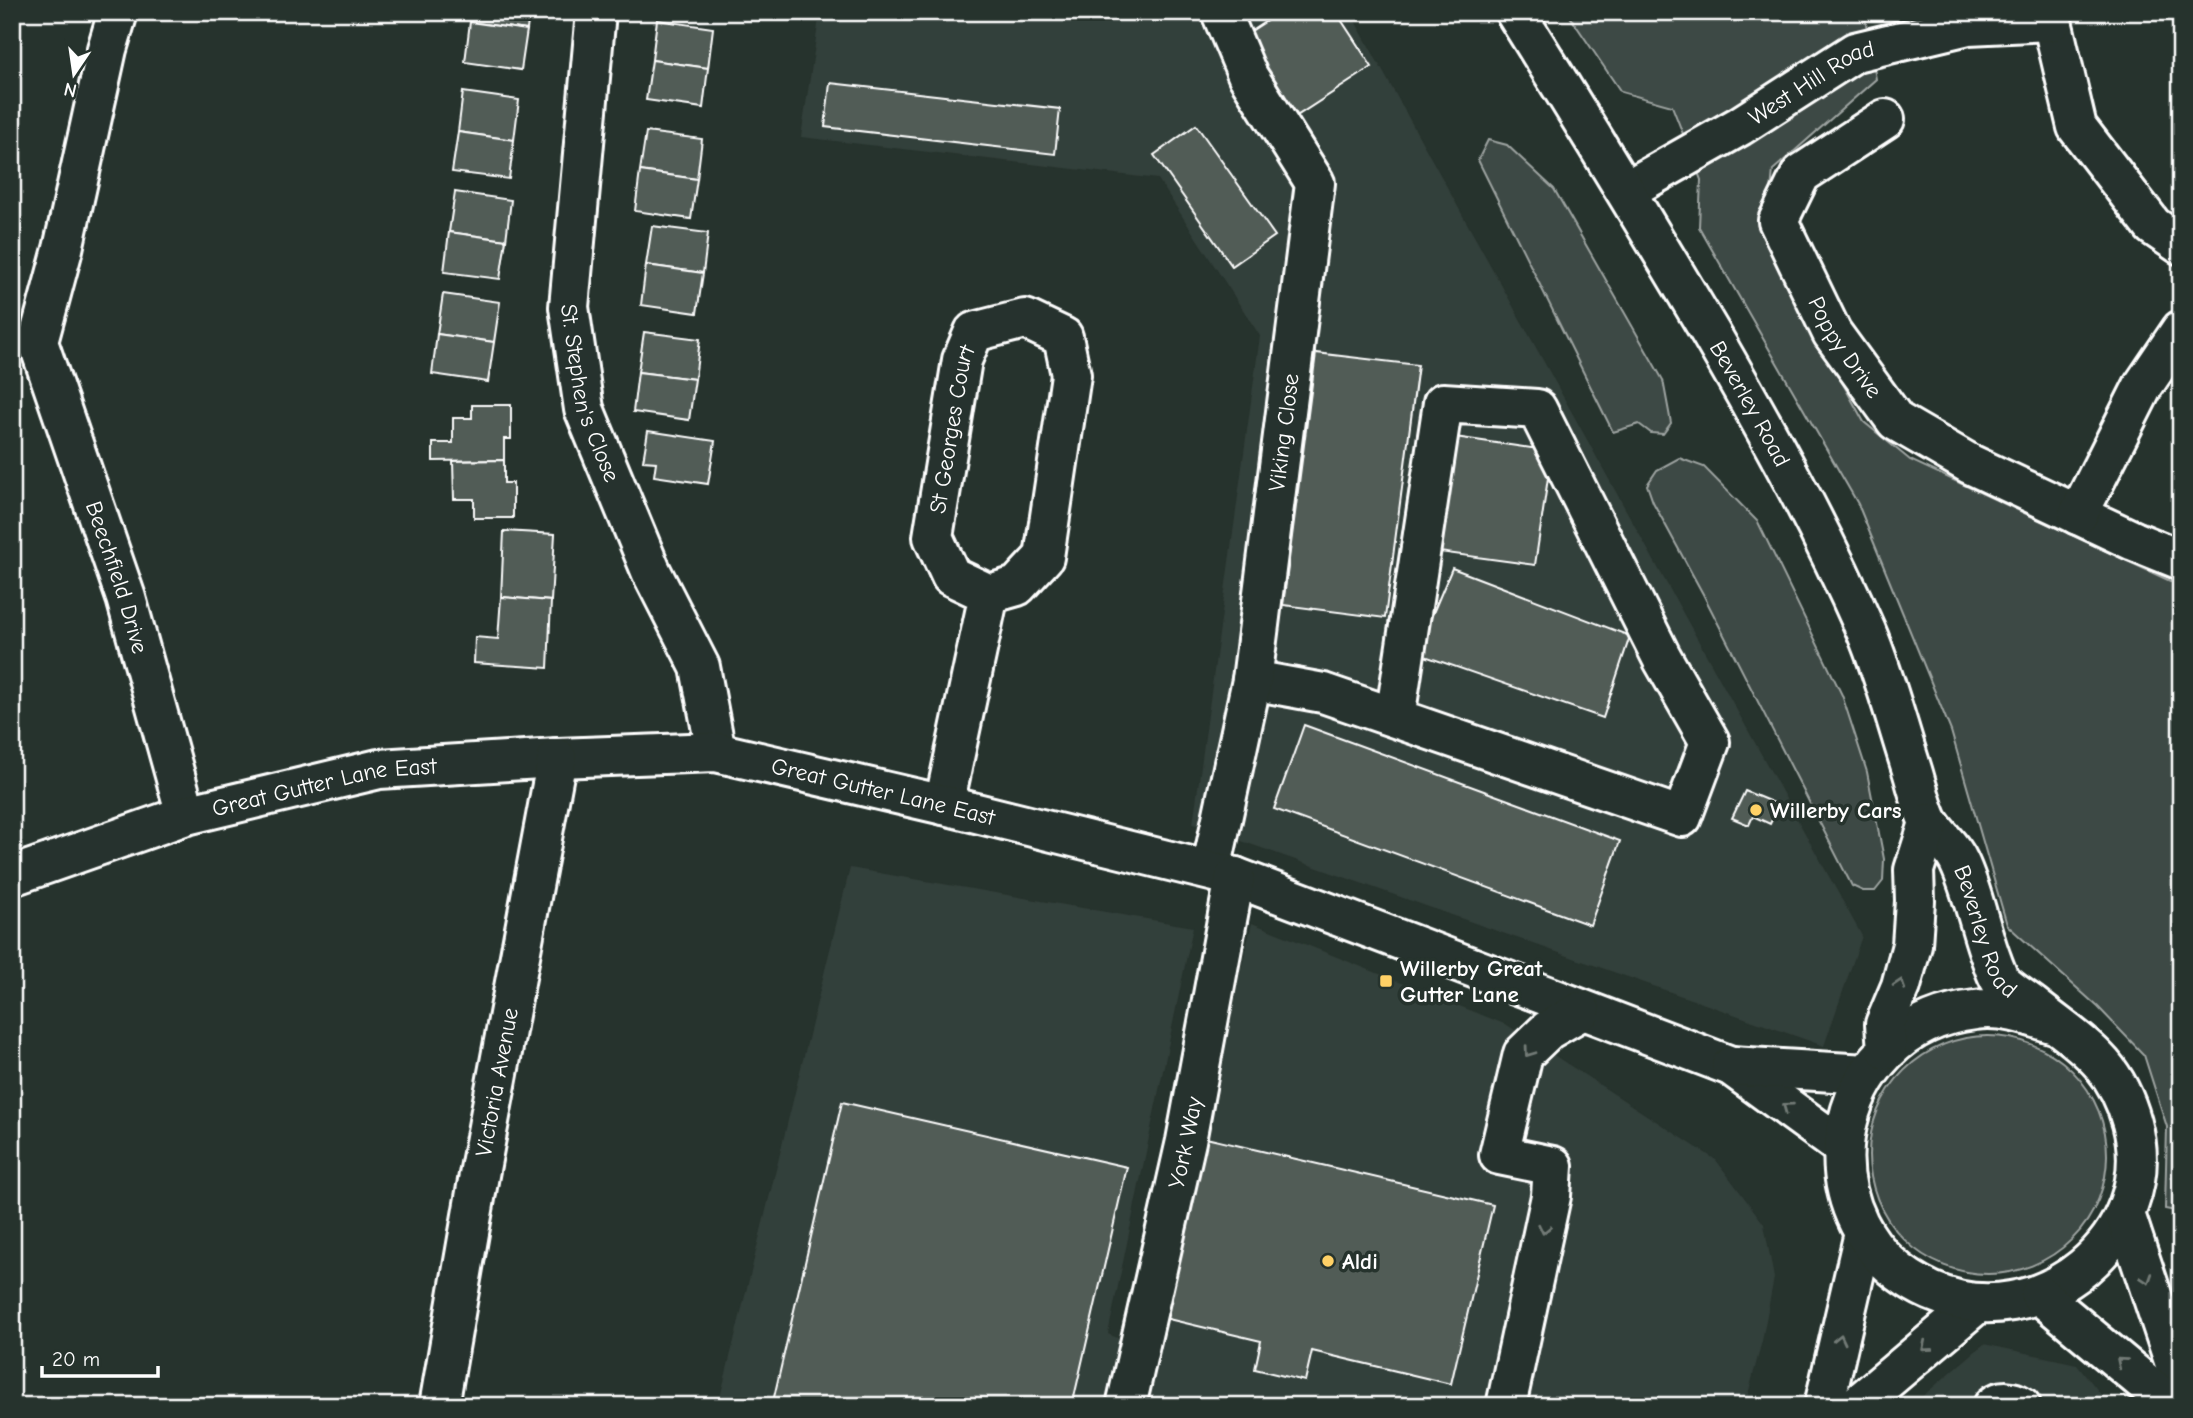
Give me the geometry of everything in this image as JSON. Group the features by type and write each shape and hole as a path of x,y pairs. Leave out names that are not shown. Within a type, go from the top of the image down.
{"street":[{"name":"Beechfield Drive","path":"118,12 107,50 63,249 25,346 126,598 186,815"},
{"name":"St. Stephen's Close","path":"596,12 569,307 584,409 651,571 700,667 716,752"},
{"name":"Viking Close","path":"1221,12 1248,76 1315,183 1252,680 1223,874"},
{"name":"Beverley Road","path":"1515,12 1627,190 1775,446 1825,541 1868,637 1929,822 1958,859 1999,979 2092,1051 2119,1086 2134,1128 2136,1171 2125,1214 2104,1249 2075,1276 2040,1295 2009,1302 1978,1303 1933,1292 1894,1268 1864,1233 1846,1192 1842,1147 1849,1109 1877,1062 1911,1031 1944,1016 1979,1009 2015,1011 2056,1025"},
{"name":"West Hill Road","path":"1627,190 1740,126 1855,51 1968,25 2052,17 2077,127 2153,226 2181,245"},
{"name":"Poppy Drive","path":"1885,119 1801,174 1779,221 1832,332 1896,421 1970,464 2078,515"},
{"name":"St Georges Court","path":"1025,319 1063,337 1071,375 1044,557 1017,586 989,594 951,576 933,537 962,360 966,350 974,332 1025,319"},
{"path":"2181,330 2143,386 2078,515 2181,561"},
{"path":"1252,680 1323,693 1395,718 1682,817 1710,742 1662,658 1537,409 1443,403 1395,718"},
{"path":"944,805 989,594"},
{"name":"Great Gutter Lane East","path":"12,876 186,815 379,769 716,752 1223,874 1731,1066 1842,1147"},
{"name":"Victoria Avenue","path":"439,1406 557,758"},
{"name":"Beverley Road","path":"1877,1062 1885,1024 1901,986 1912,945 1914,870 1929,822"},
{"name":"York Way","path":"1126,1406 1186,1141 1223,874"},
{"path":"1506,1406 1551,1196 1553,1166 1499,1154 1523,1054 1548,1030 1581,1011"},
{"name":"Great Gutter Lane East","path":"1731,1066 1877,1062"},
{"path":"2125,1214 2181,1382"},
{"path":"1824,1406 1864,1233"},
{"path":"2040,1295 2173,1406"},
{"path":"1856,1406 1978,1303"},
{"path":"1993,1406 1998,1402 2015,1401 2021,1406"}],"shaded area":[{"path":"820,12 1350,12 1862,936 1824,1046 1193,824 1260,336 1158,179 801,137"},
{"path":"1567,12 1864,12 1876,79 1773,170 1766,244 1864,422 1910,460 2181,586 2181,1212 2165,1209 2167,1127 2144,1055 2098,1007 2007,925 1951,731 1858,504 1699,227 1701,180 1672,106 1621,92"},
{"path":"1488,140 1507,145 1554,189 1663,380 1671,423 1663,434 1651,433 1639,424 1613,432 1478,160"},
{"path":"1679,458 1704,467 1758,522 1842,695 1867,772 1884,859 1883,881 1875,891 1863,891 1852,886 1653,502 1647,485 1657,470"},
{"path":"850,868 1193,927 1108,1334 1149,1351 1252,923 1507,1025 1716,1160 1764,1224 1774,1278 1762,1341 1745,1406 718,1406"},
{"path":"1988,1036 2033,1045 2054,1056 2072,1071 2087,1089 2098,1110 2107,1155 2098,1200 2087,1221 2072,1239 2054,1254 2033,1265 1988,1274 1943,1265 1922,1254 1904,1239 1889,1221 1878,1200 1869,1155 1878,1110 1889,1089 1904,1071 1922,1056 1943,1045"},
{"path":"1984,1344 2077,1364 2110,1406 1911,1406"}],"building":[{"path":"472,12 529,12 527,30 470,22"},
{"path":"1280,12 1336,12 1372,67 1295,117 1242,37"},
{"path":"657,20 713,28 708,68 652,60"},
{"path":"470,22 527,30 521,70 465,62"},
{"path":"652,60 708,68 703,108 646,100"},
{"path":"830,83 1060,109 1055,154 825,127"},
{"path":"463,92 519,100 514,140 458,132"},
{"path":"1196,125 1275,236 1232,266 1154,155"},
{"path":"458,132 514,140 509,179 452,172"},
{"path":"646,132 702,139 697,179 640,171"},
{"path":"640,171 697,179 691,219 635,211"},
{"path":"455,192 511,200 506,240 449,232"},
{"path":"652,226 708,233 703,273 646,265"},
{"path":"449,232 506,240 500,279 444,272"},
{"path":"646,265 703,273 697,313 641,305"},
{"path":"443,294 500,302 494,342 437,334"},
{"path":"644,332 700,339 695,379 638,372"},
{"path":"437,334 494,342 488,382 432,374"},
{"path":"1316,353 1418,365 1385,618 1283,605"},
{"path":"638,372 695,379 689,420 633,412"},
{"path":"472,405 511,405 511,439 504,439 504,460 433,461 433,443 453,443 453,418 472,418"},
{"path":"648,431 715,441 708,484 654,476 656,462 643,461"},
{"path":"1455,437 1552,451 1535,565 1439,552"},
{"path":"504,460 504,483 513,483 513,518 474,518 474,499 454,499 453,461"},
{"path":"504,531 555,534 551,601 501,597"},
{"path":"1452,568 1630,636 1603,718 1416,653"},
{"path":"501,597 551,601 548,668 474,663 475,637 498,639"},
{"path":"1304,725 1620,841 1590,925 1274,809"},
{"name":"Willerby Cars","path":"1745,791 1779,805 1770,824 1753,816 1749,825 1732,818"},
{"path":"842,1102 1127,1167 1072,1406 772,1406"},
{"name":"Aldi","path":"1206,1138 1493,1205 1451,1384 1312,1351 1305,1381 1255,1369 1261,1341 1164,1318"}],"place":[{"name":"Willerby Cars","path":"1756,810"},
{"name":"Willerby Great Gutter Lane","path":"1386,981"},
{"name":"Aldi","path":"1328,1261"}]}
